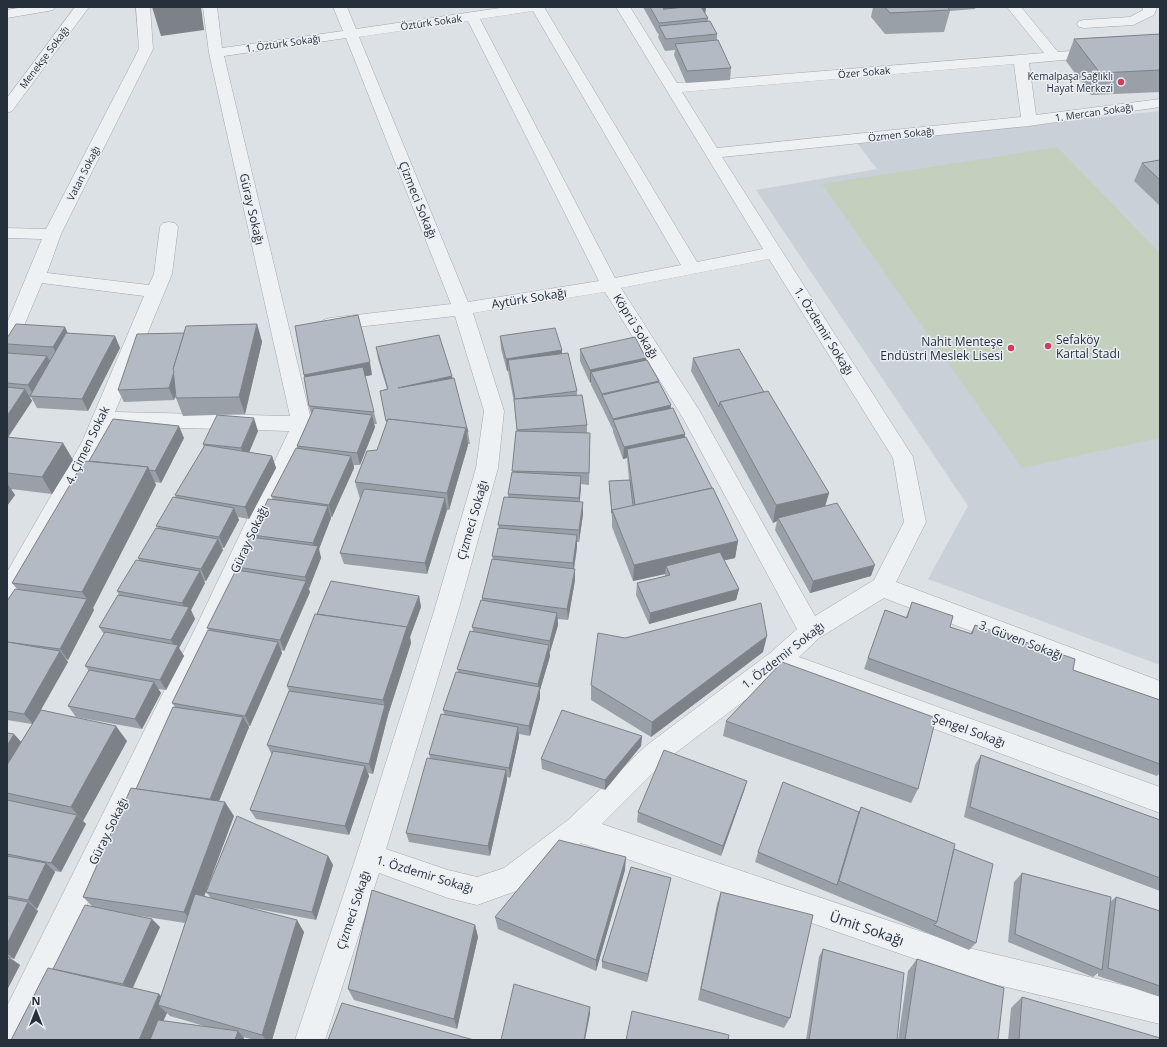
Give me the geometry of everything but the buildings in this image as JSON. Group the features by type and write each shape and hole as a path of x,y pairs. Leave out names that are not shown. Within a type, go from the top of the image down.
{"street":[{"path":"7,14 48,7"},
{"name":"Menekşe Sokağı","path":"7,108 82,7"},
{"name":"Vatan Sokağı","path":"9,332 36,277 52,234 146,49 143,7"},
{"name":"Güray Sokağı","path":"7,1038 207,629 302,424 297,328 216,53 210,7"},
{"name":"Çizmeci Sokağı","path":"310,1040 370,857 447,608 487,468 494,411 462,309 340,7"},
{"path":"536,7 692,269"},
{"name":"Öztürk Sokak","path":"351,34 536,7"},
{"name":"1. Özdemir Sokağı","path":"370,857 448,884 477,891 512,879 578,829 656,753 779,660 811,631 882,587 915,522 903,457 712,153 674,88 623,7"},
{"path":"1014,7 1055,57"},
{"path":"1084,24 1133,21 1149,12 1150,7"},
{"name":"Köprü Sokağı","path":"472,16 610,285 692,415 811,631"},
{"name":"1. Öztürk Sokağı","path":"216,53 351,34"},
{"name":"Özer Sokak","path":"674,88 1114,52"},
{"path":"1021,60 1029,120"},
{"name":"1. Mercan Sokağı","path":"1029,120 1160,103"},
{"name":"Özmen Sokağı","path":"712,153 1029,120"},
{"name":"4. Çimen Sokak","path":"7,593 92,442 163,274 169,227"},
{"path":"7,234 52,234"},
{"name":"Aytürk Sokağı","path":"297,328 462,309 610,285 775,252"},
{"path":"36,277 155,292"},
{"path":"101,419 302,424"},
{"name":"3. Güven Sokağı","path":"882,587 1160,692"},
{"name":"Şengel Sokağı","path":"779,660 1160,800"},
{"name":"Ümit Sokağı","path":"578,829 973,964 1160,1009"}],"shaded area":[{"name":"Nahit Menteşe Endüstri Meslek Lisesi","path":"1160,111 1160,665 928,579 968,506 756,190 877,169 857,143"}],"green space":[{"name":"Sefaköy Kartal Stadı","path":"1057,147 1160,253 1160,438 1022,468 822,184"}],"place":[{"name":"Kemalpaşa Sağlıklı Hayat Merkezi","path":"1121,82"},
{"name":"Sefaköy Kartal Stadı","path":"1048,346"},
{"name":"Nahit Menteşe Endüstri Meslek Lisesi","path":"1011,348"}]}
